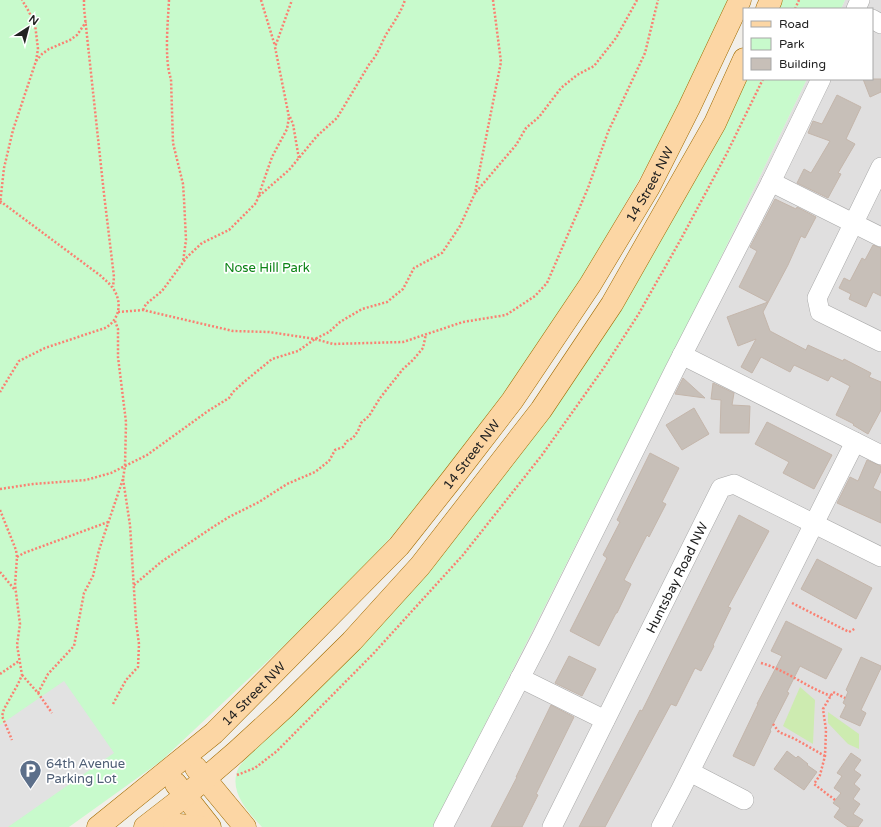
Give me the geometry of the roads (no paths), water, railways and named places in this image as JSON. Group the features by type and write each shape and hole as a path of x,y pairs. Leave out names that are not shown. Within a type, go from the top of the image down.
{"main road":[{"name":"14 Street NW","path":"98,827 214,733 399,546 452,479 512,401 590,285 649,187 690,108 740,0"},
{"name":"14 Street NW","path":"145,827 186,796 284,708 352,641 420,566 541,410 612,304 715,123 743,61"},
{"path":"236,752 230,763 226,781 233,803 247,827"},
{"path":"186,757 247,827"},
{"path":"166,773 210,827"},
{"path":"174,827 179,825 200,827"}],"street":[{"path":"443,827 520,678 822,80"},
{"path":"881,167 817,298 820,312 881,342"},
{"path":"771,182 881,237"},
{"path":"682,355 881,455"},
{"path":"661,827 855,442"},
{"name":"Huntsbay Road NW","path":"552,827 721,488 734,484 881,557"},
{"path":"520,678 605,720"},
{"path":"690,772 744,800"}],"place":[{"name":"64th Avenue Parking Lot","path":"31,790"}],"park label":[{"name":"Nose Hill Park","path":"267,267"}]}
